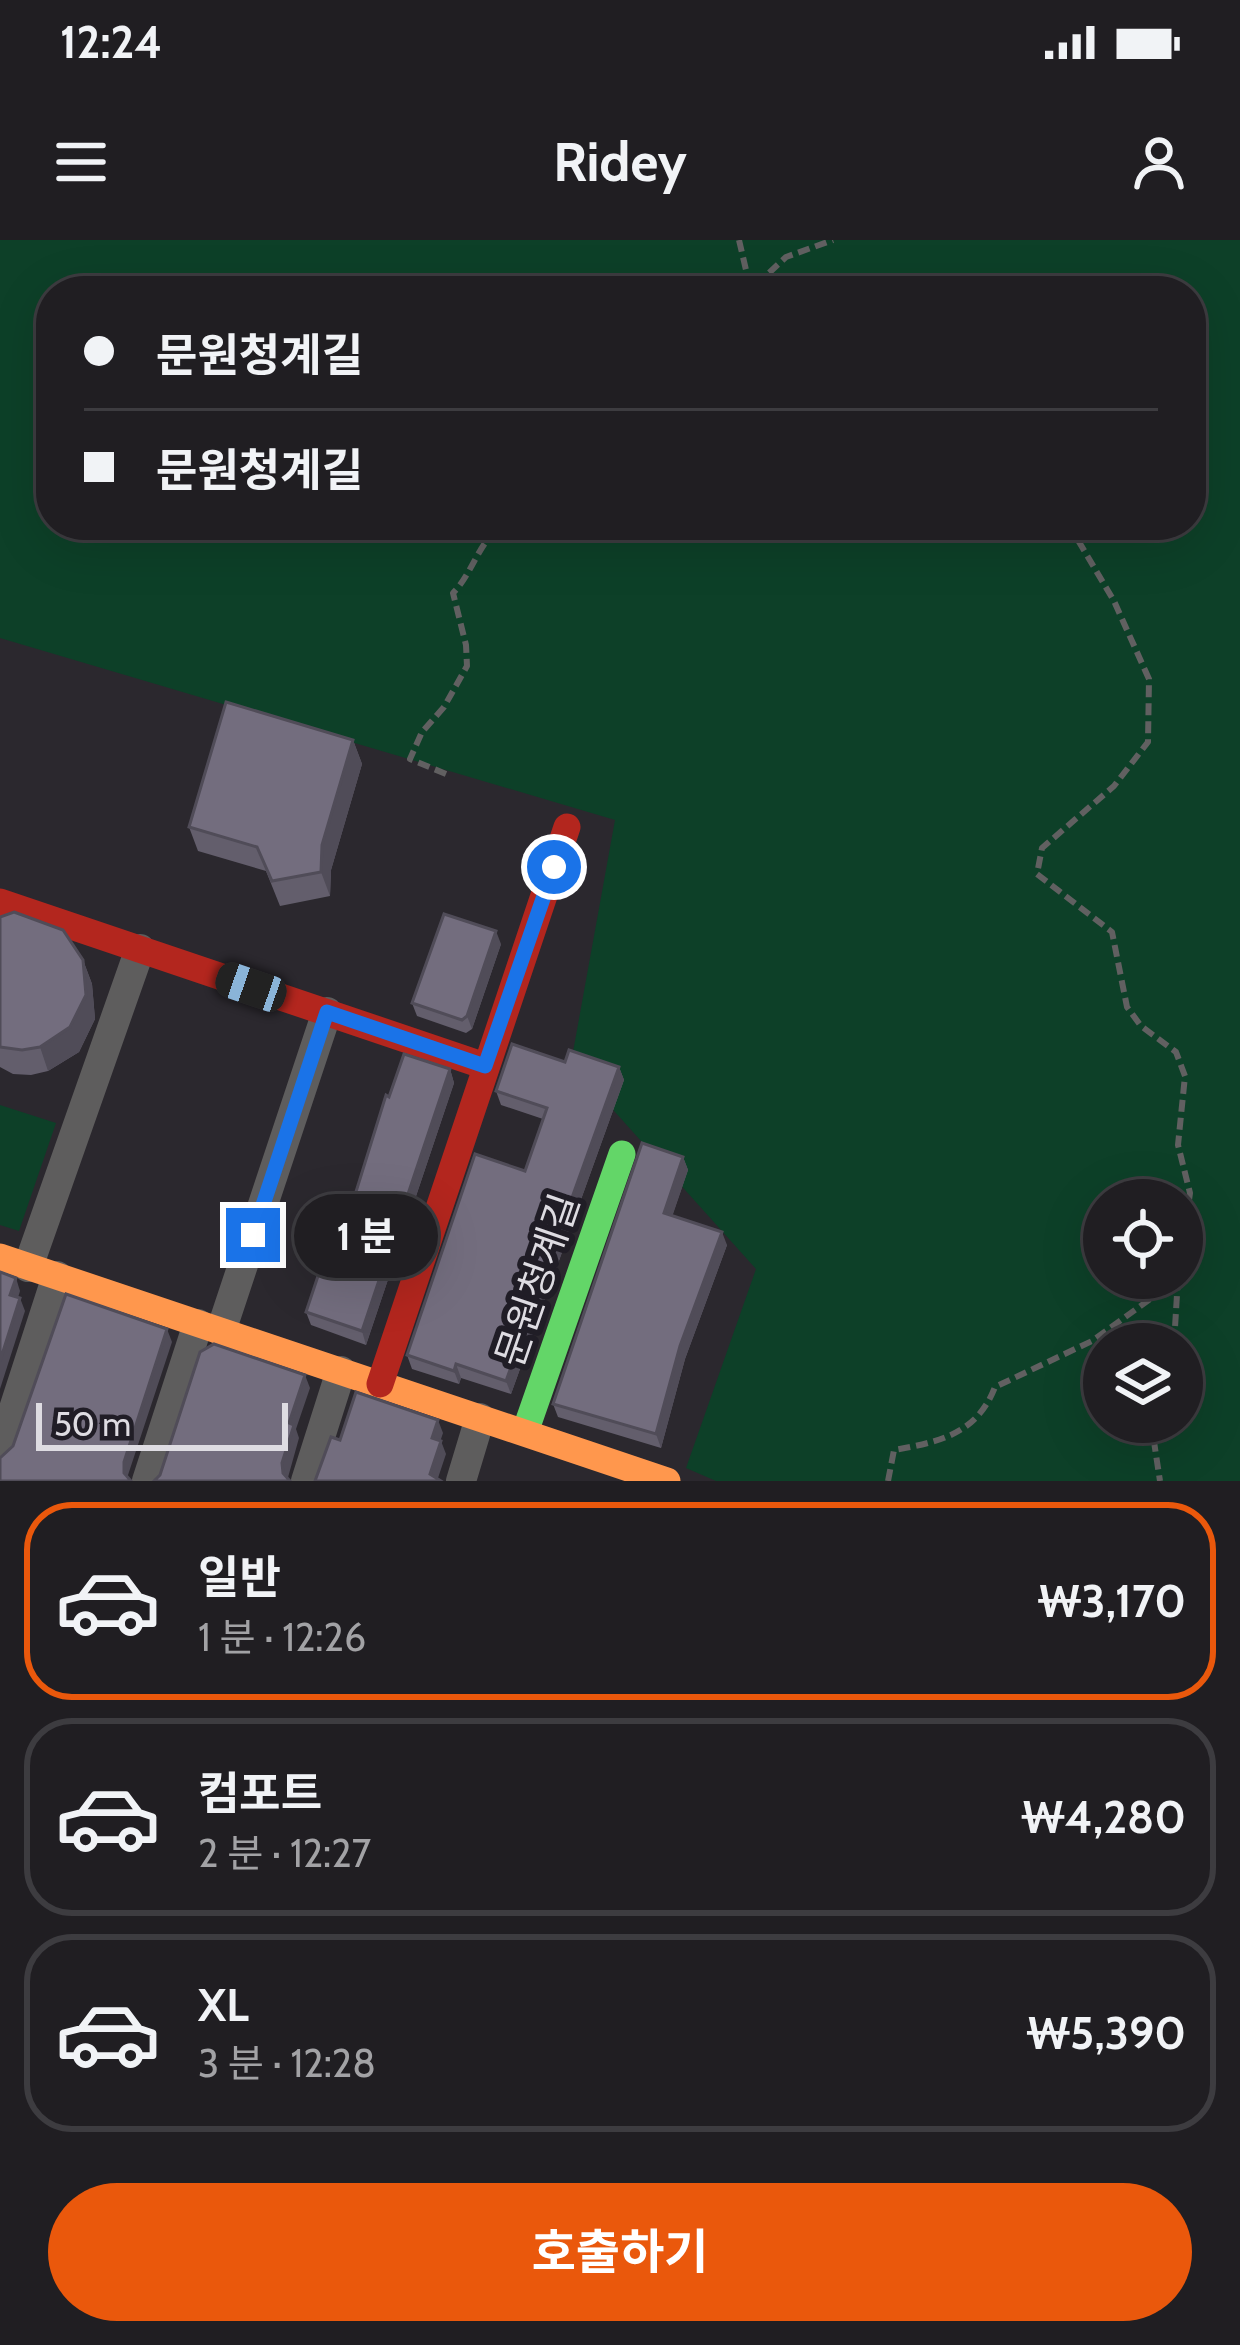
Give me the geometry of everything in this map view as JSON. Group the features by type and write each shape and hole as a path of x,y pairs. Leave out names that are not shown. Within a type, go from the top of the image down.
{"street":[{"path":"380,1384 568,827"},
{"path":"0,902 485,1066"},
{"path":"0,1452 28,1266 140,949"},
{"path":"147,1481 210,1327 327,1012"},
{"name":"문원청계길","path":"525,1432 622,1154"},
{"name":"문원청계길","path":"28,1266 667,1481"},
{"path":"306,1481 341,1371"},
{"path":"461,1481 480,1418"}],"path":[{"path":"739,240 748,276"},
{"path":"765,276 786,257 832,240"},
{"path":"446,774 410,759 422,732 467,666 453,593 466,581 489,540"},
{"path":"1078,540 1114,602 1149,679 1148,742 1114,786 1042,848 1037,874 1112,932 1127,1006 1141,1026 1176,1052 1185,1076 1178,1145 1186,1179"},
{"path":"888,1481 894,1450 947,1441 988,1406 995,1387 1092,1341 1149,1299"},
{"path":"1154,1443 1160,1481"}],"green space":[{"path":"0,240 1240,240 1240,1481 716,1481 686,1468 756,1269 571,1063 615,820 0,638"},
{"path":"0,1105 56,1123 19,1231 0,1225"}],"building":[{"path":"226,702 353,740 322,845 321,872 272,881 257,847 189,827"},
{"path":"14,912 63,930 83,960 86,995 70,1027 40,1047 22,1050 0,1047 0,917"},
{"path":"444,914 496,931 462,1020 412,1003"},
{"path":"512,1044 565,1062 569,1050 619,1067 506,1381 456,1364 454,1371 407,1355 475,1154 525,1171 547,1108 496,1091"},
{"path":"404,1054 450,1069 362,1331 306,1312 320,1270 325,1272 342,1223 346,1224 386,1095 389,1097"},
{"path":"642,1143 683,1157 664,1213 722,1232 680,1346 656,1434 553,1404"},
{"path":"0,1272 16,1278 10,1295 20,1298 0,1361"},
{"path":"66,1294 167,1329 124,1462 124,1473 131,1481 0,1481 0,1458 13,1446"},
{"path":"214,1344 305,1375 282,1463 290,1481 154,1481 160,1475 200,1352"},
{"path":"356,1392 438,1420 432,1438 441,1441 430,1474 441,1481 315,1481 331,1437 340,1440"}],"traffic: fast":[{"path":"525,1432 622,1154"}],"traffic: slow":[{"path":"0,1257 667,1481"}],"traffic: jam":[{"path":"380,1384 567,827"},
{"path":"0,902 485,1066"}],"route":[{"path":"253,1235 327,1012 485,1066 554,867"}]}
